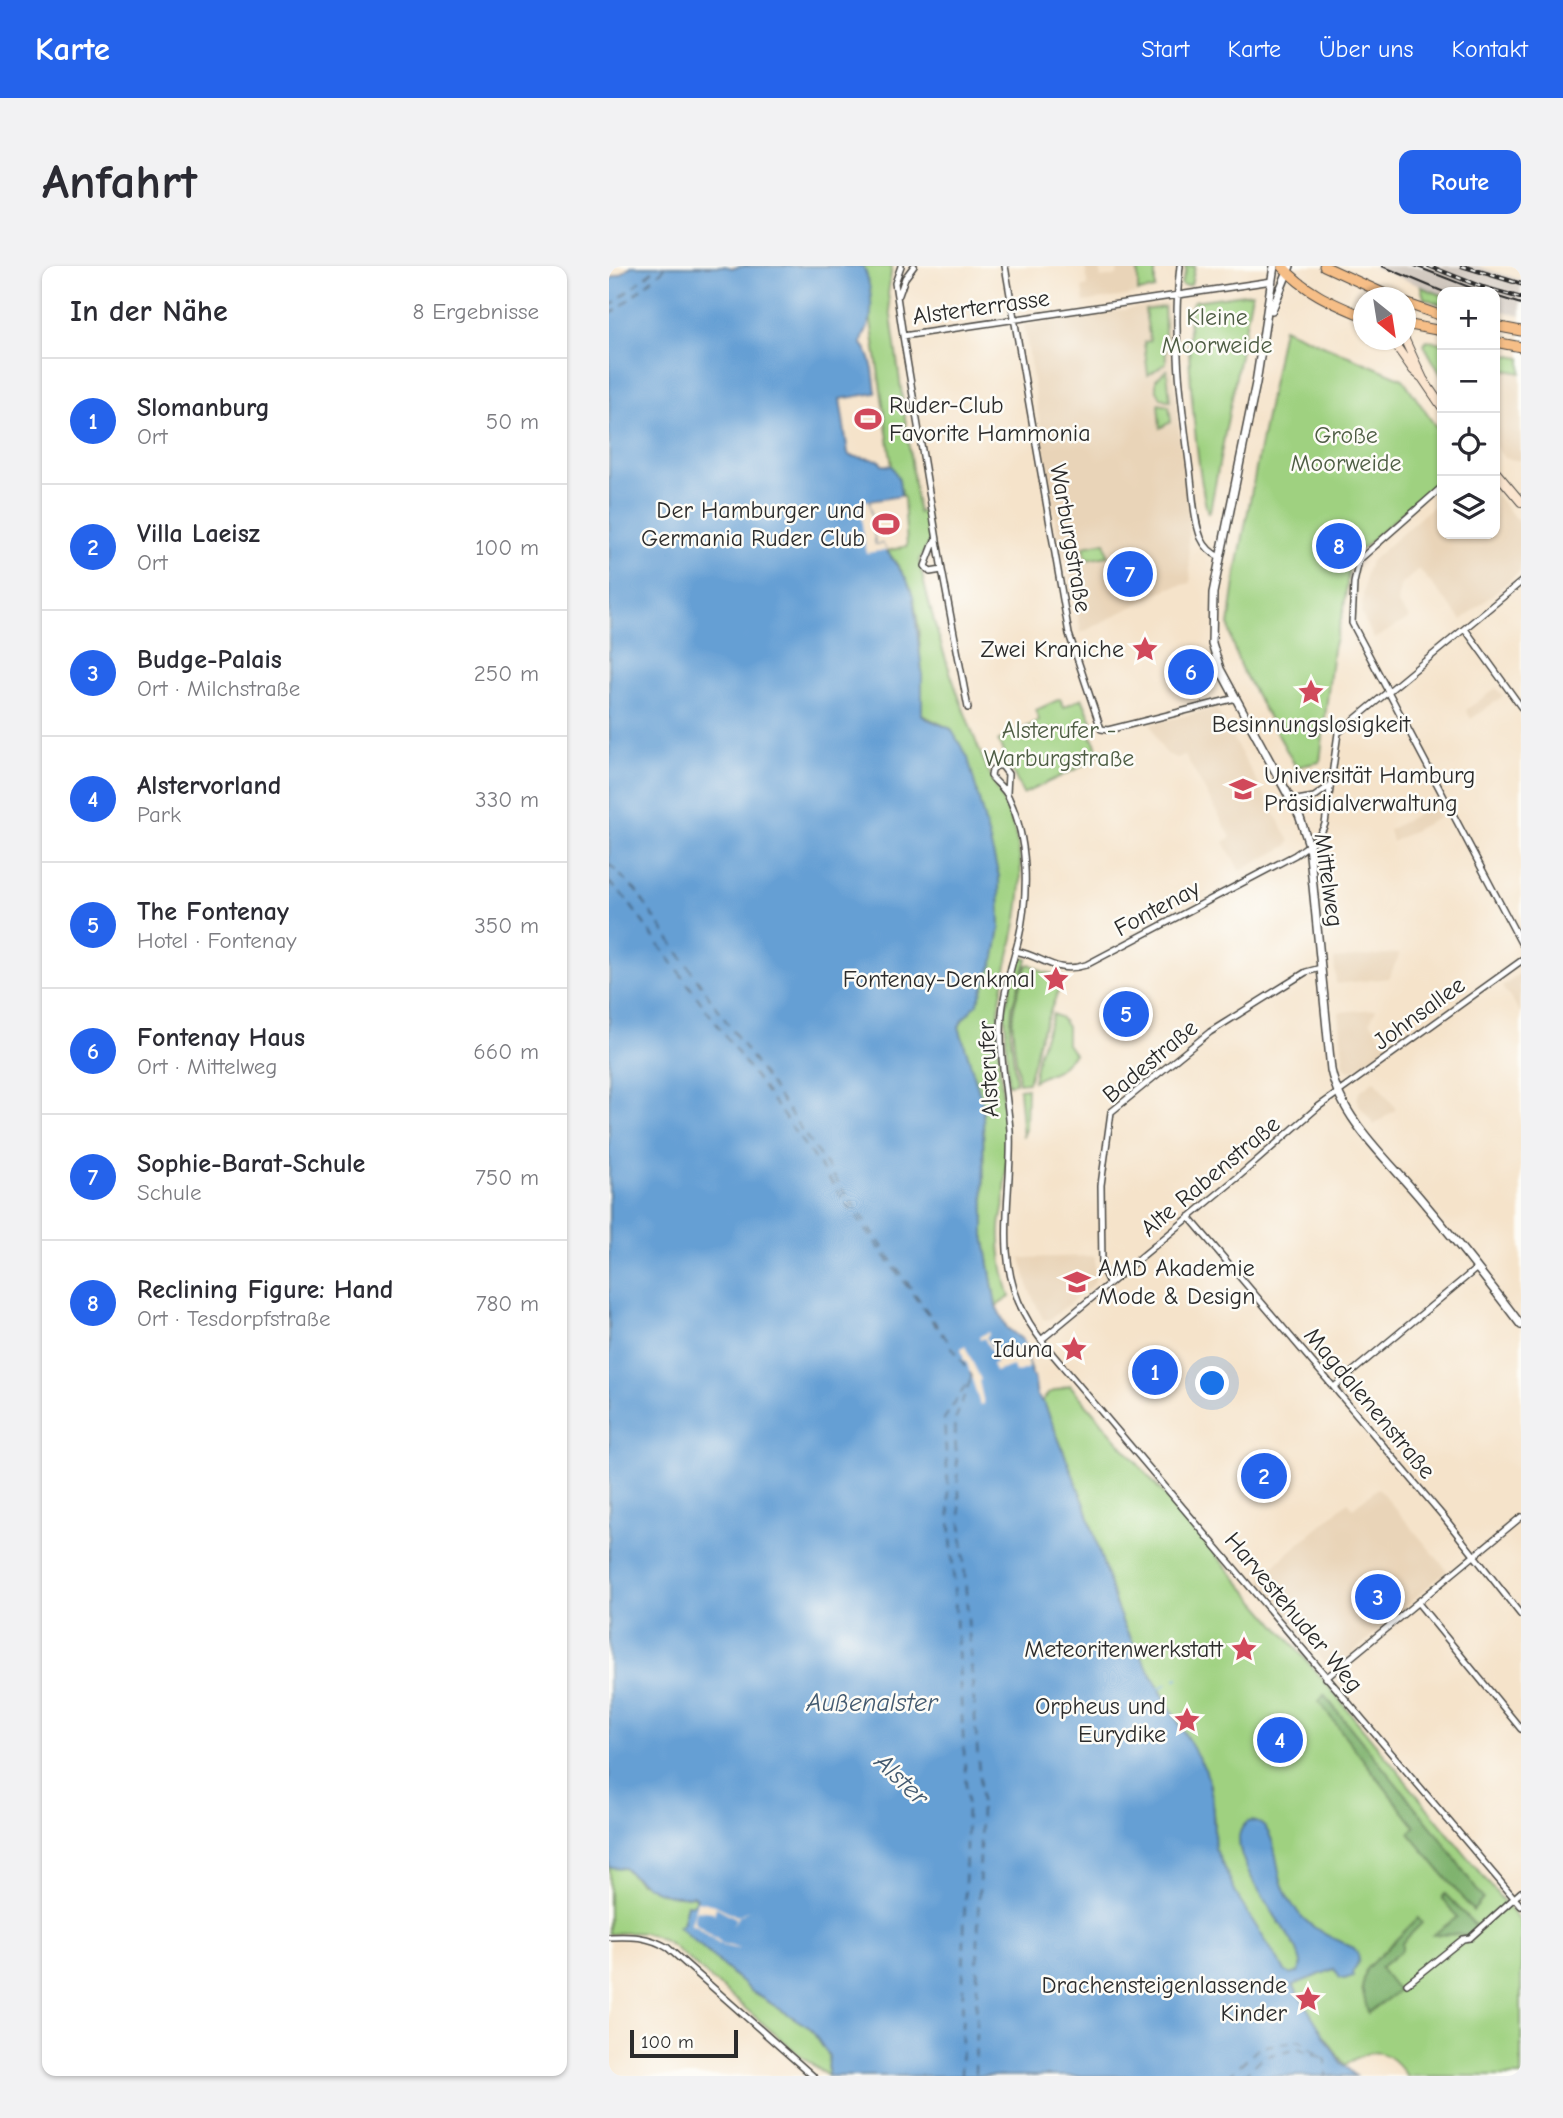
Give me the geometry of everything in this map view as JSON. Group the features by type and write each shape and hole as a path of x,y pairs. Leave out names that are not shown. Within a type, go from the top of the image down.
{"main road":[{"path":"1324,266 1368,287"},
{"path":"1287,268 1303,287 1353,312"},
{"path":"1416,307 1437,314"},
{"path":"1416,326 1437,330"},
{"path":"1500,327 1521,331"},
{"path":"1500,343 1521,347"},
{"path":"1399,350 1423,379"},
{"path":"1410,350 1423,379 1437,400"},
{"path":"1499,476 1521,502"}],"street":[{"path":"901,266 895,282 903,336 968,708"},
{"path":"898,298 902,285 914,266"},
{"name":"Warburgstraße","path":"1005,266 1069,634 1101,729 1236,698"},
{"path":"1180,266 1177,295 1178,366 1195,513 1202,540 1210,551 1220,557"},
{"name":"Mittelweg","path":"1274,266 1268,317 1213,593 1212,643 1220,669 1299,815 1308,845 1331,1070 1338,1093 1347,1111 1521,1325"},
{"path":"1340,266 1352,278"},
{"name":"Mittelweg","path":"1268,317 1287,268"},
{"name":"Alsterterrasse","path":"903,336 1272,281"},
{"path":"1437,491 1359,560 1354,583 1354,628 1521,943"},
{"path":"936,536 925,566 930,572 942,570"},
{"path":"1308,845 1323,830 1338,733 1521,582"},
{"path":"1465,629 1521,707"},
{"name":"Alsterufer","path":"1007,793 991,778 991,772 996,766 1002,766 1008,774 1007,793 1017,821 1024,869 1023,908 1003,1002 1001,1027 1010,1133 1006,1248 1015,1294 1041,1340"},
{"path":"1291,801 1314,797 1331,785"},
{"name":"Fontenay","path":"1015,951 1031,954 1057,968 1086,965 1295,855 1308,845"},
{"name":"Johnsallee","path":"1338,1093 1521,961"},
{"name":"Badestraße","path":"1109,1283 1102,1268 1101,1185 1109,1116 1139,1088 1212,1031 1306,972 1321,968"},
{"name":"Alte Rabenstraße","path":"1041,1340 1338,1093"},
{"name":"Magdalenenstraße","path":"1189,1217 1475,1555 1521,1615"},
{"path":"1334,1387 1477,1268"},
{"name":"Harvestehuder Weg","path":"1041,1340 1521,1906"},
{"path":"1326,1678 1521,1517"},
{"path":"1417,1603 1521,1729"},
{"path":"1407,1984 1463,1939 1471,1938 1521,1892"},
{"path":"609,1937 638,1936 668,1948 813,2076"}],"shaded area":[{"path":"1085,266 1099,266 1101,278 1117,276 1118,266 1138,266 1139,294 1084,302 1082,288 1088,286"},
{"path":"1372,266 1477,266 1521,280 1521,316 1500,310 1500,287 1437,287 1437,293"},
{"path":"1168,303 1178,421 1190,515 1188,541 1191,583 1169,588 1081,633 1067,556 1062,559 1024,325"},
{"path":"1500,356 1521,360 1521,461 1504,458 1500,453"},
{"path":"1500,500 1521,525 1521,571 1462,620 1419,569 1400,586 1398,604 1410,618 1374,639 1361,613 1370,562 1437,502 1437,539 1500,539"},
{"path":"1496,688 1503,696 1471,719 1466,710"},
{"path":"1216,708 1290,841 1287,846 1240,871 1224,842 1231,837 1185,755 1177,758 1167,754 1159,744 1151,724"},
{"path":"1433,805 1440,817 1392,842 1389,830"},
{"path":"1400,953 1389,978 1336,984 1334,959"},
{"path":"1521,975 1521,1013 1502,987"},
{"path":"1376,1009 1370,1021 1387,1046 1354,1070 1348,1070 1344,1066 1339,1012"},
{"path":"1375,1080 1396,1109 1374,1125 1357,1098 1360,1091"},
{"path":"1095,1256 1093,1285 1049,1320 1043,1319 1029,1289 1021,1258"},
{"path":"1378,1488 1447,1570 1347,1658 1337,1660 1328,1667 1257,1584 1280,1560 1348,1502 1353,1508"}],"green space":[{"path":"863,266 892,266 888,294 918,513 926,510 931,540 919,560 945,658 980,752 1010,817 1018,844 1020,899 1001,993 998,1029 1006,1159 1000,1247 1010,1297 996,1306 984,1235 983,1105 959,1027 977,1003 951,729 922,715 917,614 906,579 887,551 907,546 904,499 892,466"},
{"path":"1138,266 1155,266 1155,289 1138,292"},
{"path":"1185,266 1195,266 1191,285 1183,286 1181,283 1186,271"},
{"path":"1421,287 1437,293 1437,303 1424,298"},
{"name":"Kleine Moorweide","path":"1252,293 1208,513 1192,403 1190,313 1194,301"},
{"path":"1164,307 1166,363 1148,375 1144,342 1150,341 1145,310"},
{"name":"Große Moorweide","path":"1283,328 1403,379 1437,429 1437,482 1350,559 1344,608 1333,649 1320,762 1296,767 1241,668 1229,625 1237,568"},
{"path":"1426,340 1437,342 1437,368 1424,345"},
{"path":"1500,354 1521,358 1521,373 1500,369"},
{"path":"1167,370 1170,401 1161,398 1156,389 1156,379"},
{"path":"1158,404 1169,406 1171,422 1160,428"},
{"path":"1105,542 1108,556 1086,560 1084,546"},
{"name":"Alsterufer - Warburgstraße","path":"1082,698 1094,726 1090,734 1098,755 1078,768 1023,794 998,741 1039,721 1036,710 1060,699 1064,707"},
{"path":"1023,958 1027,959 1012,1007 1010,1032 1016,1083 1008,1084 1005,1011 1017,962"},
{"path":"1030,964 1043,972 1064,977 1040,1036 1028,1082 1019,1083 1013,1041 1013,1015 1020,984 1027,965"},
{"path":"1053,1014 1061,1018 1067,1027 1067,1044 1074,1054 1059,1069 1033,1081 1038,1055"},
{"path":"1027,1088 1026,1128 1023,1137 1019,1089"},
{"path":"1070,1385 1325,1682 1521,1923 1521,2076 1407,2076 1393,2060 1379,2053 1364,2054 1345,2065 1207,1868 1214,1823 1210,1784 1124,1626 1085,1505 1045,1405 1041,1402 1049,1393"},
{"path":"1324,1695 1442,1840 1483,1899 1473,1911 1409,1833 1415,1827 1319,1702"},
{"path":"609,1867 624,1868 640,1883 693,1895 697,1899 693,1905 687,1904 682,1924 679,1926 751,1991 810,2028 829,2056 828,2076 803,2058 674,1947 658,1937 643,1933 609,1934"},
{"path":"1445,1894 1477,1927 1469,1934 1433,1935 1457,1917 1442,1898"},
{"path":"1418,1918 1422,1923 1402,1943 1402,1950 1380,1968 1398,1991 1368,2013 1362,1988 1366,1969"}],"water":[{"name":"Außenalster","path":"631,266 863,266 868,278 871,310 862,344 871,361 876,393 840,399 848,453 850,456 879,460 882,465 892,466 899,480 901,496 869,501 875,545 882,544 907,580 913,597 922,671 922,715 951,729 968,758 999,876 1000,928 995,957 977,1004 959,1027 983,1104 984,1235 996,1306 1007,1328 1023,1340 1026,1349 1023,1351 1034,1377 1037,1396 1045,1405 1085,1505 1124,1626 1206,1771 1212,1796 1215,1848 1240,1901 1285,1971 1291,1975 1299,1972 1301,1963 1297,1950 1258,1890 1242,1855 1239,1840 1242,1828 1248,1822 1254,1821 1268,1831 1284,1889 1300,1914 1321,1932 1354,1948 1358,1955 1353,1976 1340,1978 1334,1969 1293,1985 1341,2063 1356,2076 828,2076 829,2056 810,2028 751,1991 678,1926 682,1924 687,1904 693,1905 697,1898 693,1895 664,1894 647,1886 624,1868 609,1867 609,279 622,274"}],"pier":[{"path":"896,497 869,501 875,545 882,544 887,550 866,553 859,502"},
{"path":"988,1332 986,1337 997,1355 1021,1347 1029,1368 1015,1373 1013,1366 995,1372 992,1364 996,1363 994,1356 984,1338 980,1340 979,1337"},
{"path":"965,1346 981,1380 979,1381 984,1404 980,1405 967,1363 964,1361 961,1348"},
{"path":"697,1901 715,1905 737,1916 750,1909 738,1917 732,1927 736,1918 716,1907 714,1915 713,1912 696,1910 694,1922 723,1944 738,1949 723,1946 694,1925 691,1926 689,1922 692,1921"}],"waterway":[{"path":"1159,1689 1167,1684"}],"ferry route":[{"path":"609,307 658,266"},
{"path":"609,314 667,266"},
{"path":"609,864 636,891 972,1376 944,1419 967,1801 961,2076"},
{"path":"609,882 626,899 943,1336"},
{"path":"970,1381 954,1423 981,1802 975,2076"},
{"path":"1228,2076 1260,2047 1300,2040 1326,2060 1326,2076"},
{"path":"1243,2076 1263,2057 1298,2048 1321,2057"}],"tram line":[{"path":"1382,266 1437,289"},
{"path":"1415,266 1469,287"},
{"path":"1500,298 1521,304"}],"railway":[{"path":"1429,266 1482,287 1521,298"},
{"path":"1462,266 1521,284"}],"place":[{"name":"Ruder-Club Favorite Hammonia","path":"868,419"},
{"name":"Der Hamburger und Germania Ruder Club","path":"886,524"},
{"name":"Reclining Figure: Hand","path":"1339,546"},
{"name":"Sophie-Barat-Schule","path":"1130,574"},
{"name":"Zwei Kraniche","path":"1145,649"},
{"name":"Fontenay Haus","path":"1191,672"},
{"name":"Besinnungslosigkeit","path":"1311,692"},
{"name":"Universität Hamburg Präsidialverwaltung","path":"1243,789"},
{"name":"Fontenay-Denkmal","path":"1056,979"},
{"name":"The Fontenay","path":"1126,1014"},
{"name":"AMD Akademie Mode & Design","path":"1077,1282"},
{"name":"Iduna","path":"1074,1349"},
{"name":"Slomanburg","path":"1155,1372"},
{"name":"Villa Laeisz","path":"1264,1476"},
{"name":"Budge-Palais","path":"1378,1597"},
{"name":"Meteoritenwerkstatt","path":"1244,1649"},
{"name":"Orpheus und Eurydike","path":"1187,1720"},
{"name":"Alstervorland","path":"1280,1740"},
{"name":"Drachensteigenlassende Kinder","path":"1308,1999"}],"water label":[{"name":"Alster","path":"902,1779"}]}
